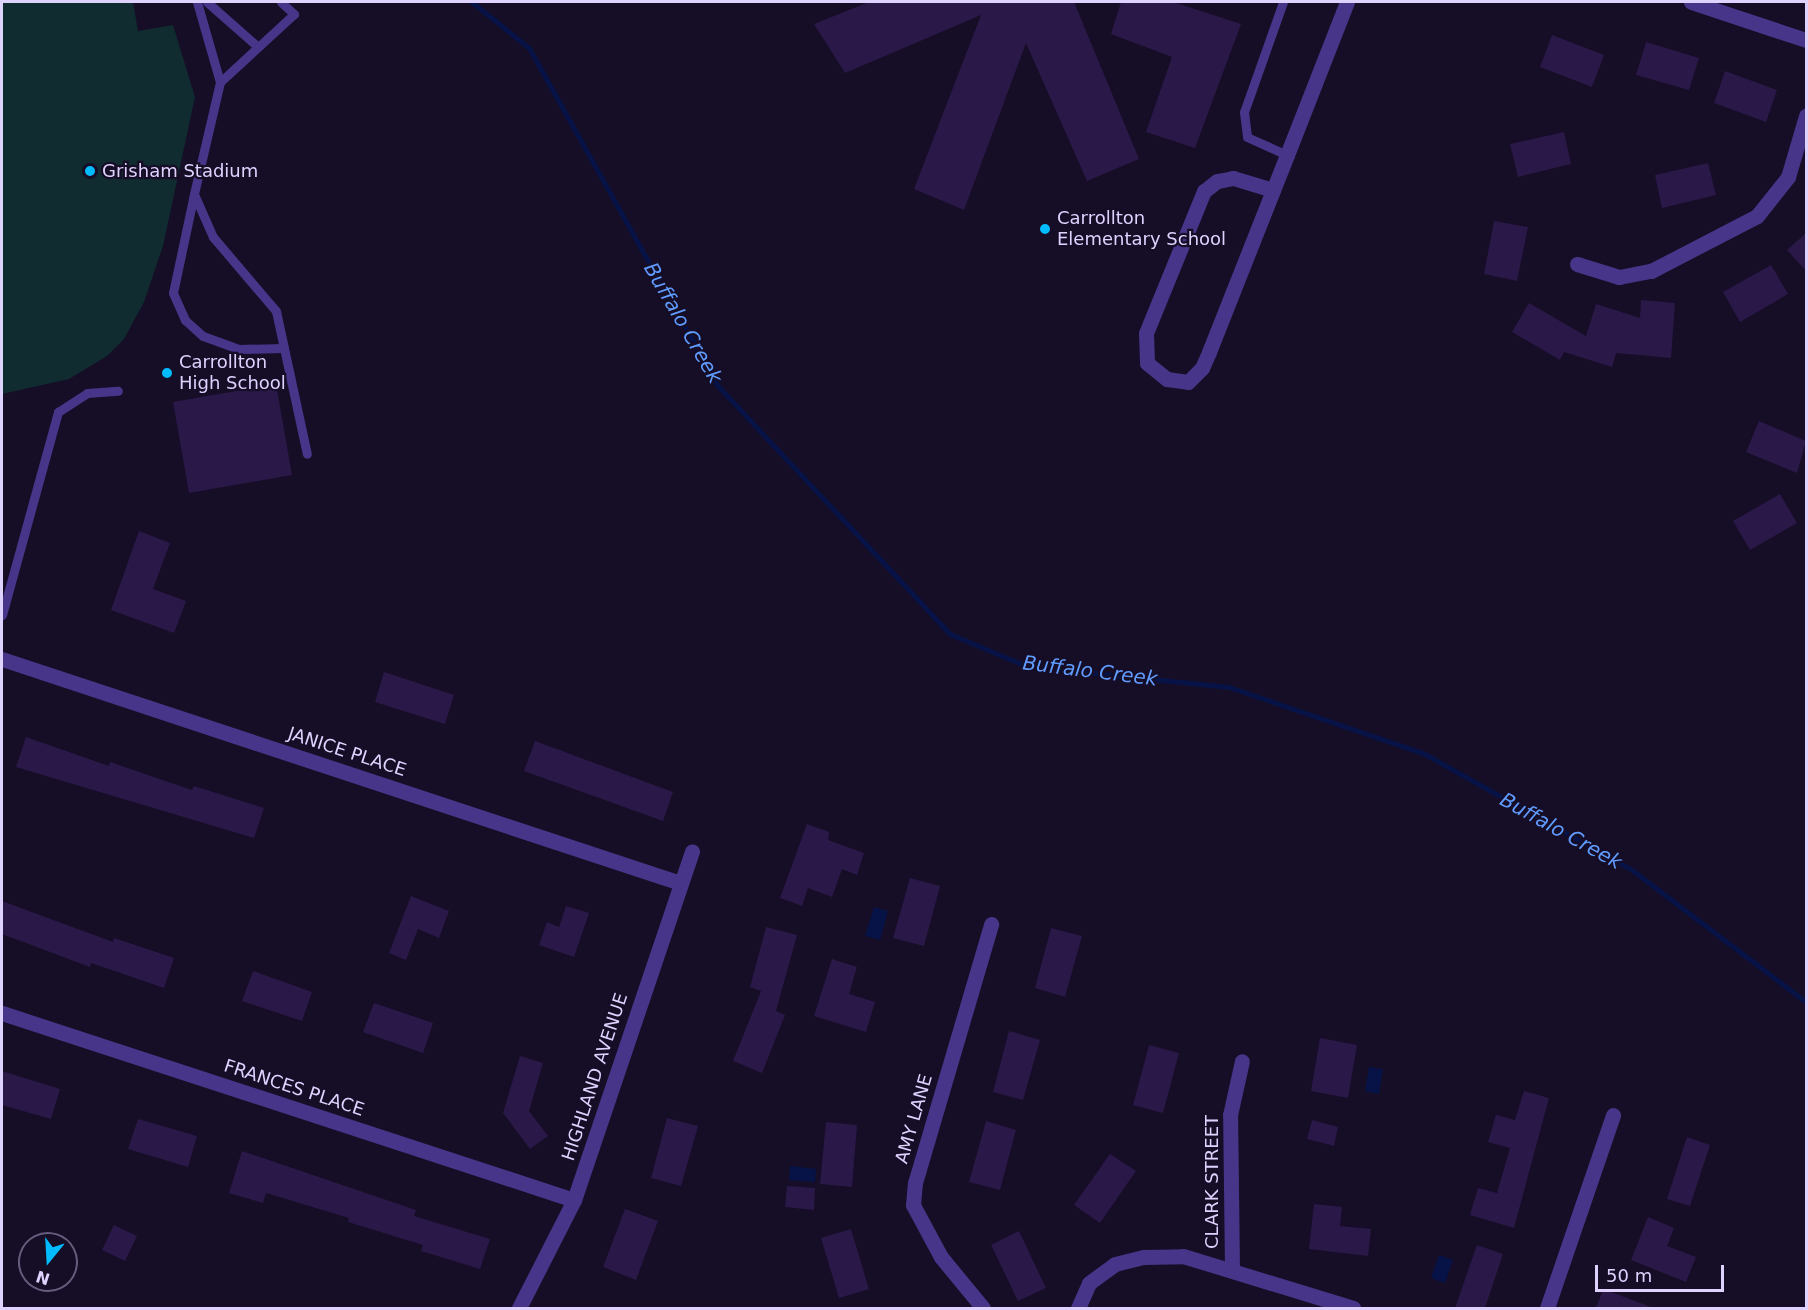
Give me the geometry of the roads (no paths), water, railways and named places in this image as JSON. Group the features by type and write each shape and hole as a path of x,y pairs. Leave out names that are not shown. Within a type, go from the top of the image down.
{"street":[{"path":"1273,190 1233,178 1217,181 1204,191 1191,216 1146,333 1147,363 1167,379 1188,382 1202,368 1209,352 1287,155 1347,2"},
{"path":"1691,2 1806,40"},
{"path":"1577,264 1619,277 1651,271 1757,216 1788,177 1806,116"},
{"name":"JANICE PLACE","path":"2,659 680,884"},
{"name":"HIGHLAND AVENUE","path":"519,1308 574,1200 692,851"},
{"name":"AMY LANE","path":"983,1308 941,1257 913,1205 915,1183 992,924"},
{"name":"FRANCES PLACE","path":"2,1013 574,1200"},
{"name":"CLARK STREET","path":"1232,1269 1230,1115 1242,1061"},
{"path":"1547,1308 1613,1115"},
{"path":"1077,1308 1089,1283 1115,1264 1144,1257 1183,1256 1232,1269 1353,1308"}],"lane":[{"path":"197,2 220,82 173,293 185,320 203,336 239,350 284,348"},
{"path":"207,2 258,47"},
{"path":"220,82 294,14 281,2"},
{"path":"1283,2 1244,112 1247,137 1287,155"},
{"path":"194,194 213,237 276,311 307,454"},
{"path":"2,615 58,412 87,393 118,391"}],"waterway":[{"name":"Buffalo Creek","path":"472,2 529,48 717,385 950,634 1026,666 1229,687 1423,753 1632,870 1806,1002"}],"place":[{"name":"Grisham Stadium","path":"90,171"},
{"name":"Carrollton Elementary School","path":"1045,229"},
{"name":"Carrollton High School","path":"167,373"}]}
